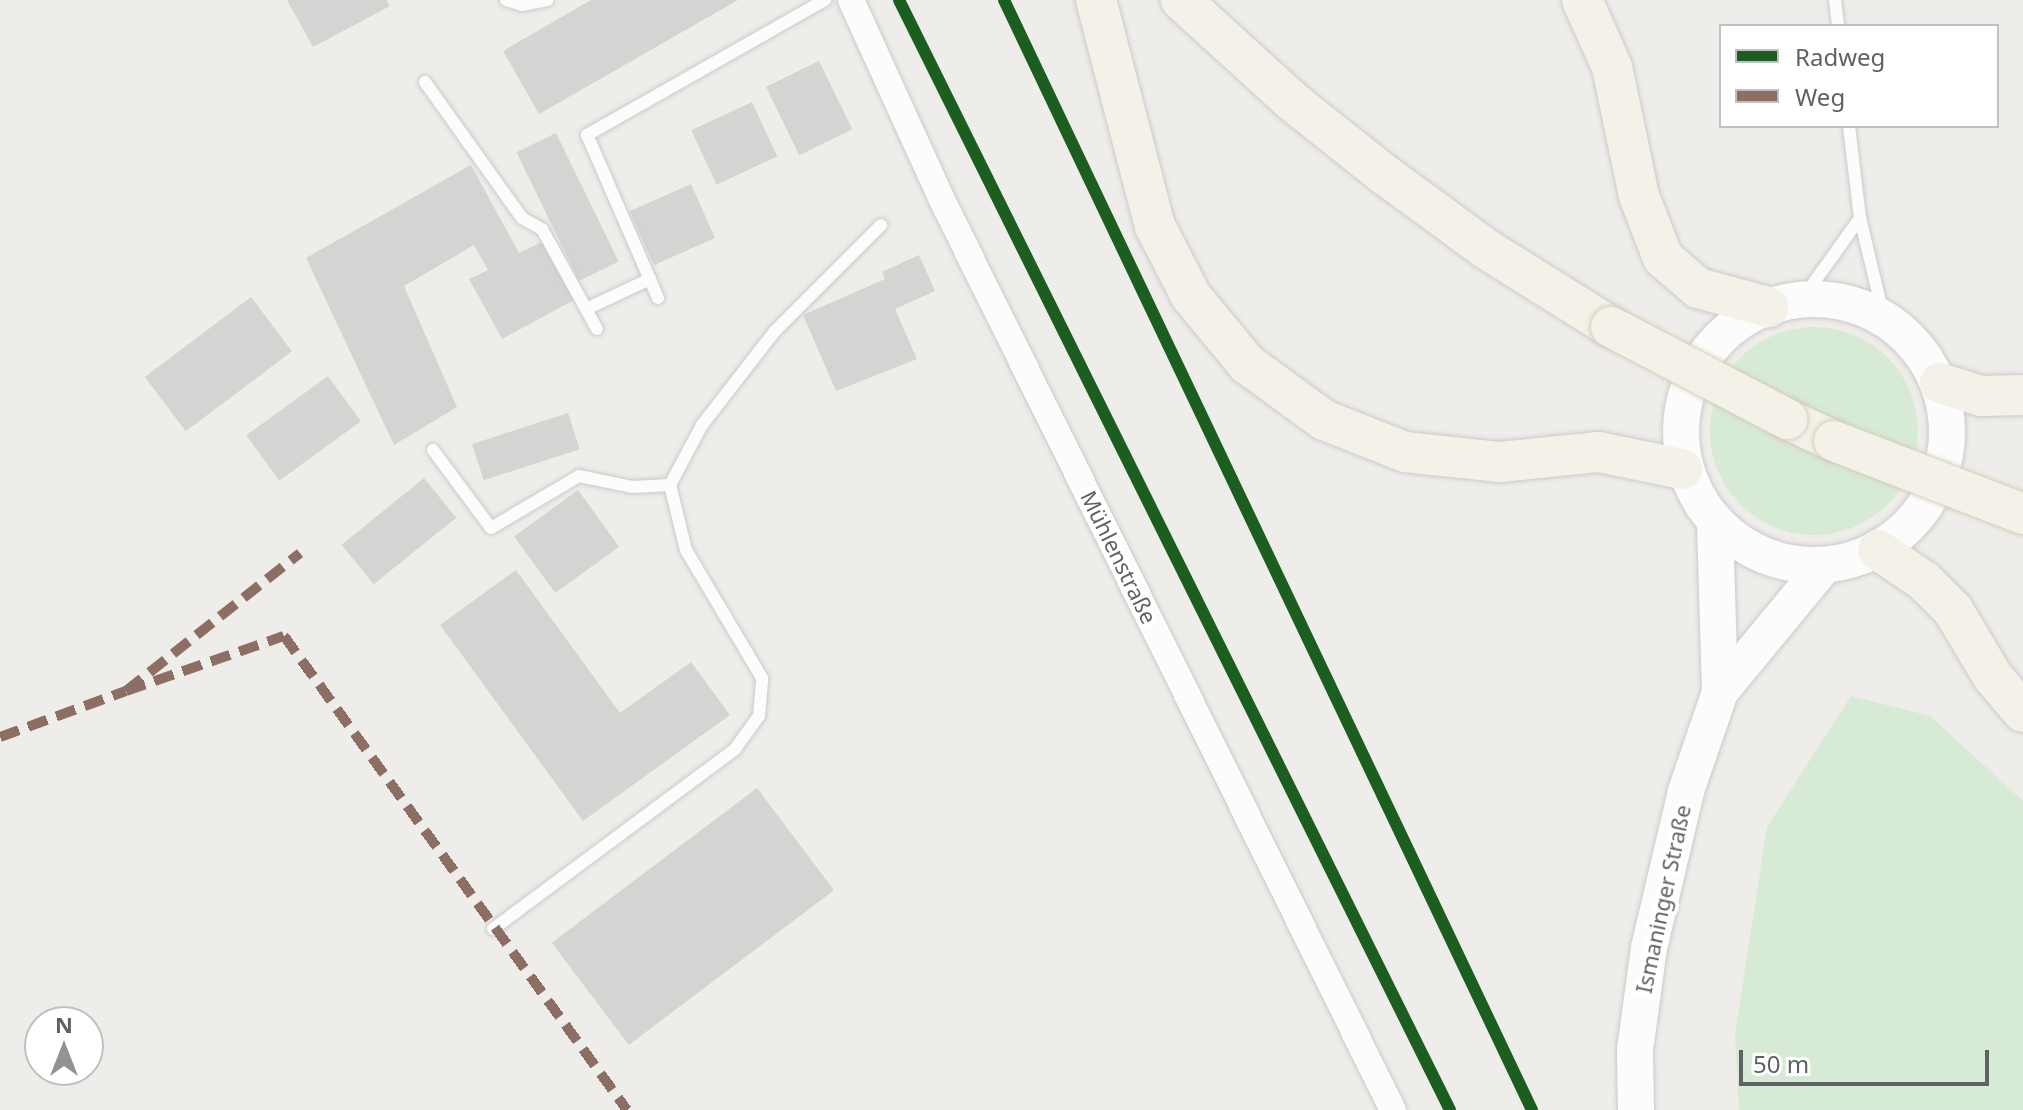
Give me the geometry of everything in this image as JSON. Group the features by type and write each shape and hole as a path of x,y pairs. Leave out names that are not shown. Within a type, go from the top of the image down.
{"main road":[{"path":"1096,0 1155,226 1191,296 1247,364 1324,420 1405,452 1500,462 1599,452 1682,469"},
{"path":"1181,0 1292,101 1385,175 1486,249 1611,327 1834,441 2023,514"},
{"path":"1582,0 1612,67 1639,196 1663,258 1698,288 1785,303 1858,305 1884,318 1917,346 1940,383 1948,431 1940,478 1916,520 1878,550 1824,566 1765,557 1715,523 1682,469 1680,417 1690,381 1709,348 1737,323 1785,303"},
{"path":"1940,383 1981,396 2023,395"},
{"path":"1715,523 1720,692"},
{"path":"1878,550 1924,581 1953,610 1993,677 2023,712"},
{"path":"1720,692 1824,566"},
{"name":"Ismaninger Straße","path":"1636,1110 1635,1050 1649,948 1686,791 1720,692"}],"street":[{"name":"Mühlenstraße","path":"851,0 942,200 1393,1110"}],"lane":[{"path":"506,0 522,5 548,0"},
{"path":"658,298 587,135 825,0"},
{"path":"1835,0 1838,24"},
{"path":"425,82 522,218 542,229 597,329"},
{"path":"1849,128 1860,218 1884,318"},
{"path":"1785,303 1860,218"},
{"path":"493,929 735,749 759,716 762,678 686,550 670,485 702,425 775,331 881,225"},
{"path":"586,309 650,279"},
{"path":"433,450 491,528 579,476 632,487 670,485"}],"green space":[{"path":"1814,327 1854,334 1888,357 1911,391 1918,431 1911,471 1888,505 1854,528 1814,535 1774,528 1740,505 1717,471 1710,431 1717,391 1740,357 1774,334"},
{"path":"1851,696 1930,716 2023,801 2023,1110 1739,1110 1735,1034 1767,827"}],"building":[{"path":"287,0 386,0 390,6 313,47"},
{"path":"591,0 738,0 539,114 503,51"},
{"path":"819,61 852,129 799,155 766,87"},
{"path":"752,102 777,156 717,185 691,130"},
{"path":"556,133 619,262 579,281 516,152"},
{"path":"471,165 519,253 542,242 574,300 502,339 469,279 488,270 474,245 404,286 457,407 394,445 306,258"},
{"path":"691,184 715,238 654,265 630,211"},
{"path":"919,255 935,291 895,309 917,359 836,391 803,315 885,279 882,272"},
{"path":"251,297 292,351 186,431 145,377"},
{"path":"328,376 361,421 279,481 246,435"},
{"path":"568,413 580,449 484,480 472,444"},
{"path":"424,478 456,518 374,584 342,545"},
{"path":"578,490 619,547 555,593 514,536"},
{"path":"516,570 620,713 691,662 730,715 583,821 440,625"},
{"path":"757,788 834,890 629,1045 552,943"}],"marked path":[{"path":"0,737 126,691 300,553"},
{"path":"126,691 284,636 627,1110"}],"cycle path":[{"path":"899,0 1450,1110"},
{"path":"1004,0 1532,1110"}]}
